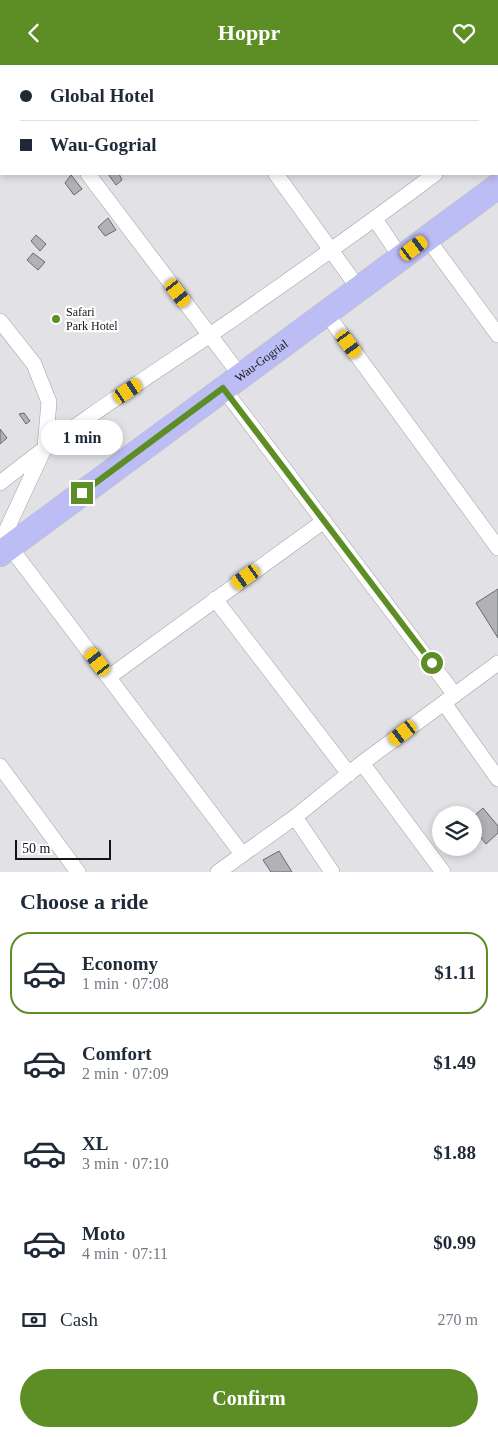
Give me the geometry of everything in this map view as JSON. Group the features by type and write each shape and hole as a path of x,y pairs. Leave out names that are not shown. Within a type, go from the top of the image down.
{"main road":[{"name":"Wau-Gogrial","path":"3,548 498,186"}],"street":[{"path":"89,175 210,335 232,382 324,521 449,699 498,779"},
{"path":"277,175 359,289"},
{"path":"0,483 45,447 210,335 434,175"},
{"path":"374,219 401,258"},
{"path":"427,238 498,335"},
{"path":"326,313 498,548"},
{"path":"0,321 34,364 49,402 45,447 3,548 109,677 242,854"},
{"path":"109,677 324,521"},
{"path":"216,599 348,774"},
{"path":"218,872 295,817 362,763 498,663"},
{"path":"362,763 443,872"},
{"path":"0,767 78,872"},
{"path":"295,817 332,872"}],"building":[{"path":"71,175 82,189 74,195 65,183"},
{"path":"109,175 120,175 122,180 116,185"},
{"path":"108,218 116,230 105,236 98,227"},
{"path":"36,235 46,244 40,251 31,241"},
{"path":"33,253 45,262 38,270 27,260"},
{"path":"24,413 30,421 26,424 19,414"},
{"path":"0,429 7,438 0,444"},
{"path":"498,589 498,638 476,603"},
{"path":"482,809 498,826 498,833 486,844 482,839"},
{"path":"279,851 292,872 271,872 263,860"}],"place":[{"name":"Safari Park Hotel","path":"56,319"}],"route":[{"path":"82,493 223,388 432,663"}]}
